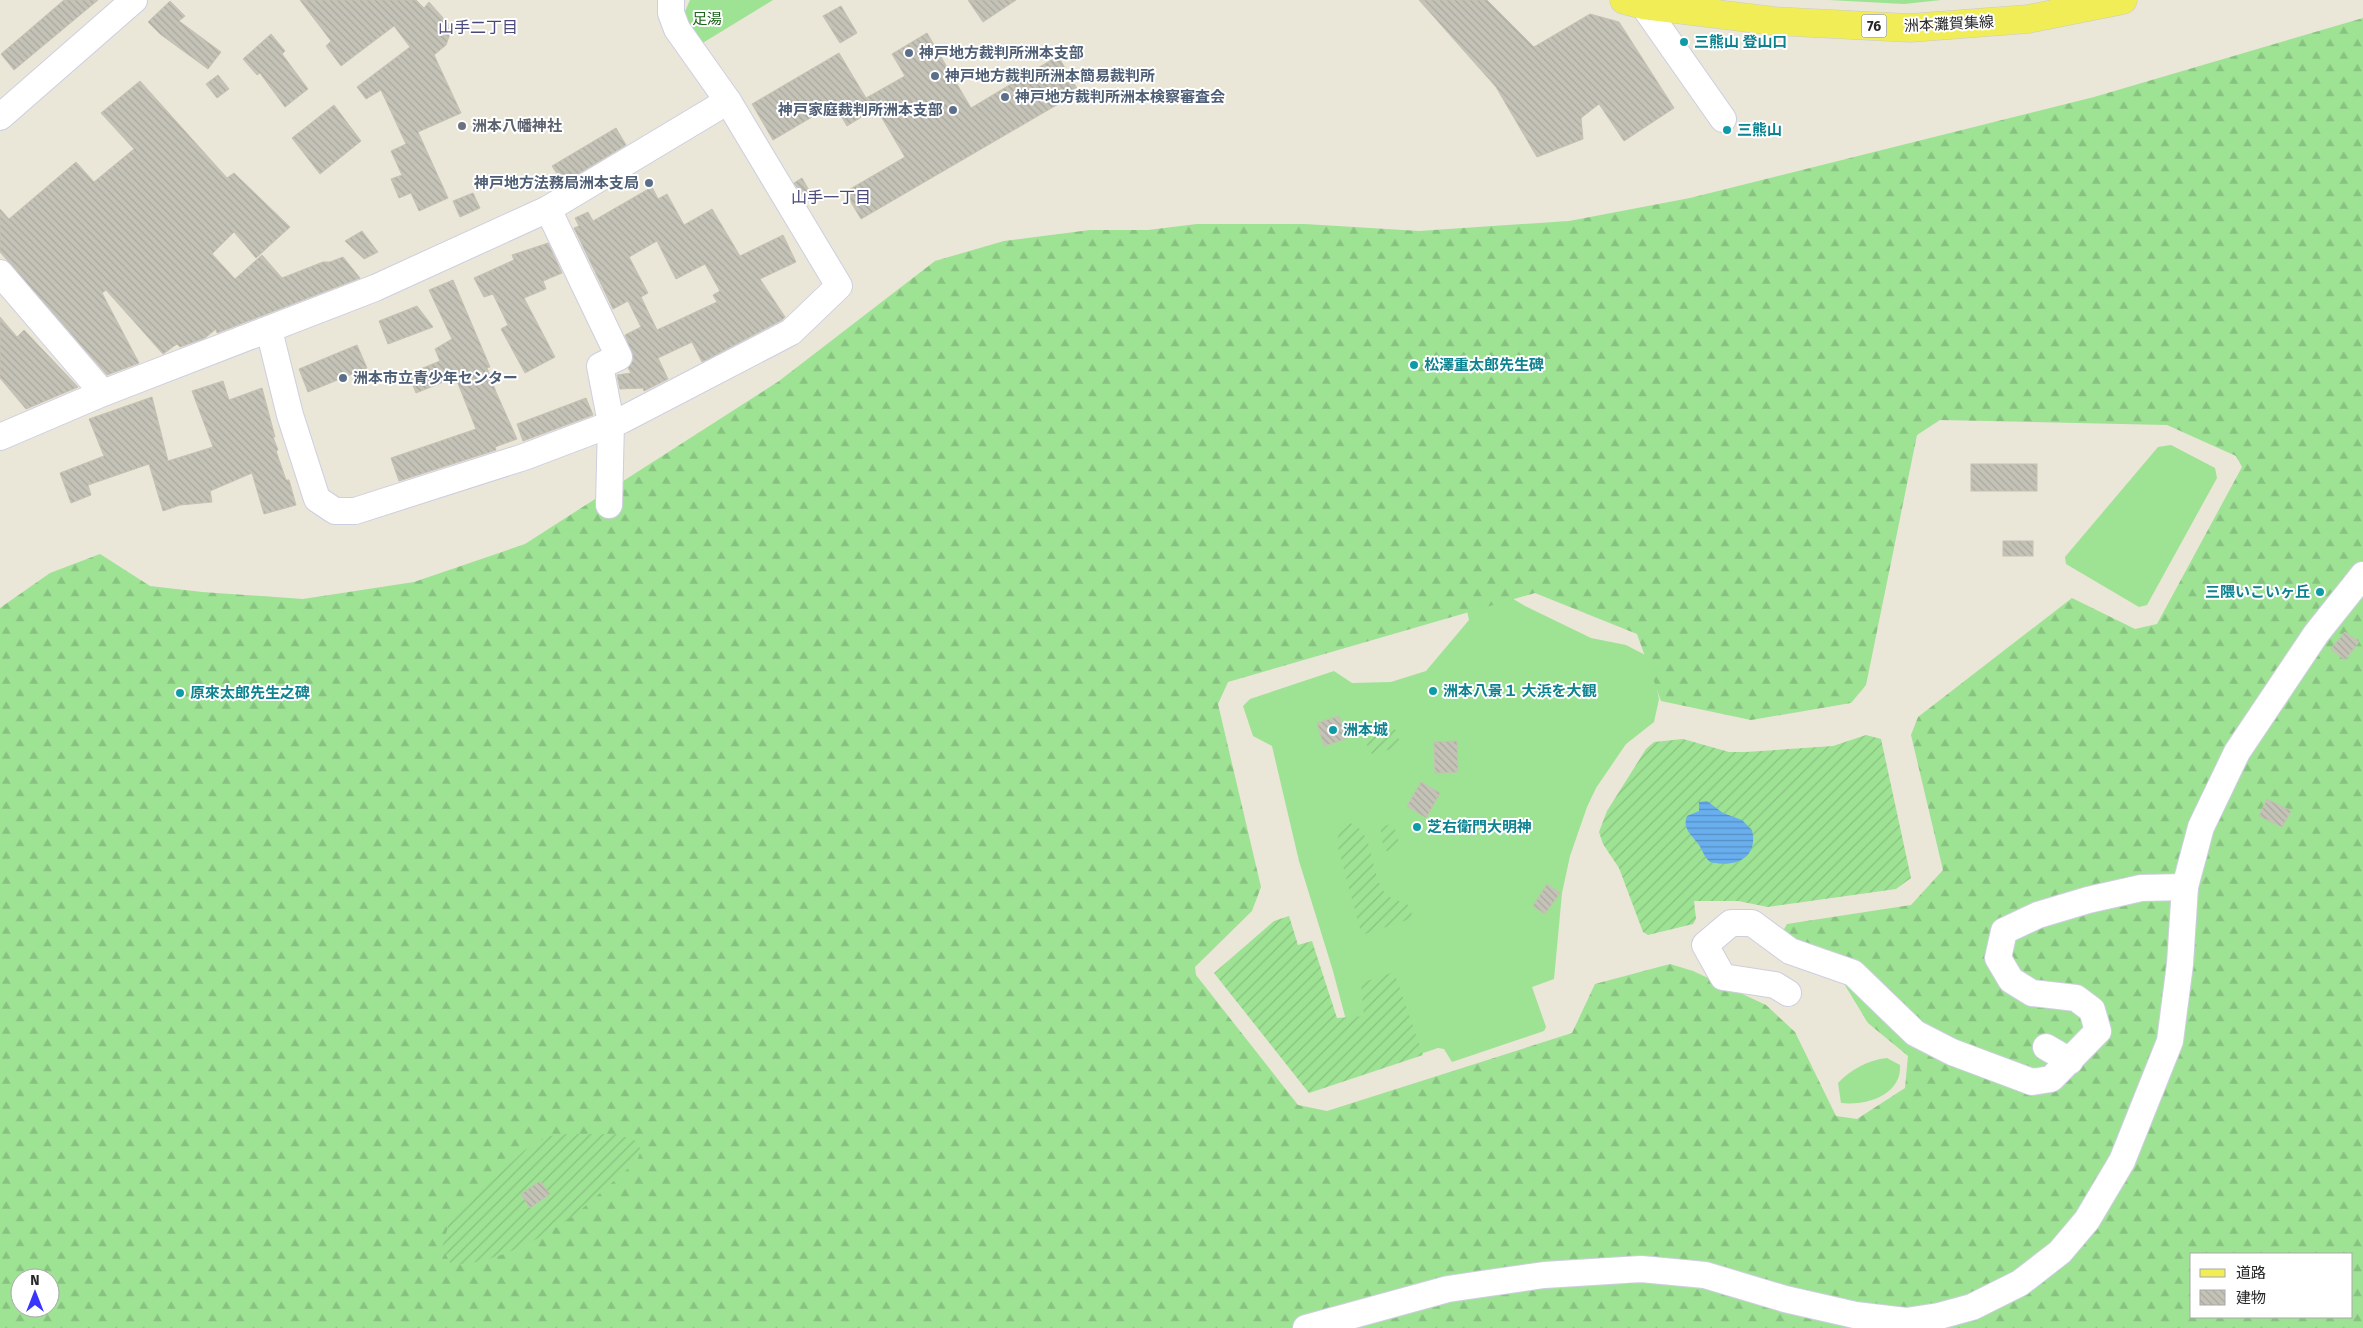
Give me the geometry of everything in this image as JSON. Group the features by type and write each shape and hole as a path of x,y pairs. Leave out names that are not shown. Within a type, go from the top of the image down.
{"main road":[{"name":"洲本灘賀集線","path":"1634,3 1774,21 1910,28 2028,19 2063,6 2123,0"}],"street":[{"path":"0,117 134,0"},
{"path":"269,330 290,415 317,499 336,511 355,511 524,457 622,420 791,332 839,286 728,101 677,29 670,13 671,0"},
{"path":"1634,3 1723,119"},
{"path":"0,437 103,394 375,288 548,209 728,101"},
{"path":"548,209 619,357 600,366 611,423 609,505"},
{"path":"0,272 103,394"},
{"path":"1306,1328 1448,1289 1544,1275 1641,1268 1705,1275 1785,1299 1855,1315 1906,1320 1939,1316 1972,1307 2020,1283 2060,1252 2087,1220 2122,1161 2170,1042 2180,964 2185,887 2201,827 2237,752 2316,634 2363,575"},
{"path":"1788,992 1775,985 1723,977 1706,945 1731,924 1752,922 1790,951 1853,973 1915,1033 1952,1052 2032,1082 2051,1079 2098,1031 2092,1010 2076,998 2032,993 2011,980 1998,958 2004,931 2038,915 2088,900 2142,888 2185,887"},
{"path":"2046,1047 2070,1061"}],"green space":[{"name":"足湯","path":"690,0 773,0 701,44 683,16"},
{"path":"1829,0 1941,0 1904,4"},
{"path":"2363,18 2363,1328 0,1328 0,608 50,573 100,554 150,586 202,592 303,599 414,582 525,544 779,381 935,261 1004,241 1090,230 1148,230 1197,224 1305,224 1419,231 1569,221 1690,198 2094,97","holes":["1940,420 2167,425 2236,456 2242,467 2157,624 2135,629 2072,598 1918,717 1911,735 1943,870 1911,905 1787,924 1775,945 1843,982 1868,1023 1908,1056 1905,1088 1857,1119 1836,1116 1795,1032 1766,1005 1693,971 1670,964 1595,984 1572,1033 1327,1111 1298,1105 1196,975 1195,967 1252,911 1261,887 1218,704 1228,682 1535,593 1637,634 1661,701 1751,720 1851,703 1866,685 1917,435"]},
{"path":"2171,445 2215,468 2217,478 2147,605 2139,607 2066,564 2065,557 2158,447"},
{"path":"1465,570 1525,606 1591,638 1626,645 1651,658 1659,699 1654,722 1626,744 1596,788 1587,807 1570,856 1562,893 1554,979 1532,987 1546,1027 1544,1031 1452,1062 1444,1049 1438,1048 1370,1071 1359,1069 1333,971 1299,861 1272,746 1253,736 1243,706 1250,699 1334,671 1352,683 1391,682 1426,671 1469,620 1466,606"},
{"path":"1394,729 1400,743 1399,747 1372,754 1369,751 1365,739 1367,737"},
{"path":"1866,735 1881,739 1911,878 1896,889 1768,907 1738,901 1694,901 1696,919 1693,924 1648,935 1643,932 1619,868 1603,844 1599,832 1607,811 1646,749 1654,742 1683,739 1729,752 1746,752 1833,746"},
{"path":"1345,822 1355,825 1362,832 1371,852 1380,885 1386,894 1410,906 1412,916 1410,919 1365,934 1361,932 1337,844 1340,825"},
{"path":"1391,824 1398,836 1398,850 1386,851 1381,839 1381,827"},
{"path":"1289,916 1298,945 1312,941 1337,1018 1364,1016 1361,983 1394,972 1423,1055 1309,1093 1214,973 1274,921"},
{"path":"1887,1058 1900,1065 1899,1075 1889,1091 1861,1103 1841,1103 1838,1083 1843,1078 1861,1066"},
{"path":"616,1134 636,1141 641,1150 637,1161 578,1212 551,1231 501,1255 467,1263 451,1264 442,1248 449,1223 525,1150 549,1136"}],"water":[{"path":"1707,801 1723,813 1742,820 1752,830 1752,848 1743,859 1728,864 1710,862 1688,832 1686,825 1687,816 1699,811 1699,802"}],"building":[{"path":"64,0 98,0 14,70 1,54"},
{"path":"300,0 416,0 424,8 429,2 452,28 446,45 434,55 461,113 418,132 448,198 419,211 411,193 399,198 391,179 402,175 391,151 406,144 381,90 366,99 357,87 410,47 394,26 341,66 326,46 331,41"},
{"path":"968,0 1016,0 983,22"},
{"path":"1419,0 1487,0 1534,47 1590,14 1619,22 1674,108 1624,141 1599,104 1581,118 1583,139 1537,157 1496,87"},
{"path":"170,1 185,16 179,21 221,52 208,69 160,34 148,22"},
{"path":"841,6 857,33 840,43 823,16"},
{"path":"927,33 971,108 1058,56 1079,92 861,219 845,192 905,157 876,108 847,126 834,104 773,140 752,104 839,53 866,98 905,76 892,54"},
{"path":"271,34 285,51 282,54 308,89 285,107 260,73 257,75 243,59"},
{"path":"218,75 229,89 217,98 206,84"},
{"path":"140,81 227,178 234,173 290,227 256,258 234,232 212,254 235,279 262,255 282,278 323,262 330,262 343,257 360,278 217,333 216,329 205,338 180,347 177,344 163,354 106,290 102,293 139,363 107,375 0,252 0,209 9,219 76,162 94,182 134,149 101,113"},
{"path":"334,105 361,141 320,174 292,138"},
{"path":"616,128 626,145 563,183 552,166"},
{"path":"802,178 810,192 803,196 794,183"},
{"path":"652,187 658,199 667,194 684,225 712,209 740,256 783,235 796,262 760,279 785,317 702,362 692,342 658,358 668,379 644,391 643,388 620,389 617,375 631,373 628,368 634,359 625,335 641,327 628,301 613,309 574,228 579,226 575,218 588,212 593,221","holes":["657,241 676,279 705,264 720,291 713,295 717,302 657,330 641,297 648,293 629,257"]},
{"path":"473,193 480,208 460,217 453,201"},
{"path":"362,231 378,252 364,259 345,241"},
{"path":"548,243 562,273 543,281 546,289 524,298 555,357 525,373 501,329 508,325 493,294 484,297 474,278 514,260 512,255"},
{"path":"453,280 490,367 487,368 496,392 517,439 495,447 496,450 399,481 391,458 476,429 457,381 450,384 448,380 416,393 408,374 440,361 435,349 452,339 429,290"},
{"path":"417,306 433,327 388,344 379,321"},
{"path":"0,317 17,337 24,330 78,387 26,409 0,378"},
{"path":"357,345 367,368 308,392 299,369"},
{"path":"223,381 229,400 262,388 275,437 273,437 278,450 276,451 286,480 289,480 296,505 264,514 252,473 210,491 212,502 180,505 163,511 149,464 88,485 91,495 71,503 60,473 104,456 89,419 152,397 168,461 213,447 192,391"},
{"path":"586,398 593,415 523,441 517,424"},
{"path":"1971,464 2037,464 2037,491 1971,491"},
{"path":"2003,541 2033,541 2033,556 2003,556"},
{"path":"2345,632 2359,642 2345,660 2331,649"},
{"path":"1339,716 1346,739 1324,746 1317,723"},
{"path":"1457,741 1458,772 1435,773 1434,742"},
{"path":"1421,782 1440,793 1426,818 1407,806"},
{"path":"2267,799 2291,811 2282,827 2259,816"},
{"path":"1547,884 1560,893 1545,914 1533,906"},
{"path":"540,1181 550,1194 530,1208 521,1194"}],"place":[{"name":"三熊山 登山口","path":"1684,42"},
{"name":"神戸地方裁判所洲本支部","path":"909,53"},
{"name":"神戸地方裁判所洲本簡易裁判所","path":"935,76"},
{"name":"神戸地方裁判所洲本検察審査会","path":"1005,97"},
{"name":"神戸家庭裁判所洲本支部","path":"953,110"},
{"name":"洲本八幡神社","path":"462,126"},
{"name":"三熊山","path":"1727,130"},
{"name":"神戸地方法務局洲本支局","path":"649,183"},
{"name":"松澤重太郎先生碑","path":"1414,365"},
{"name":"洲本市立青少年センター","path":"343,378"},
{"name":"三隈いこいヶ丘","path":"2320,592"},
{"name":"洲本八景１ 大浜を大観","path":"1433,691"},
{"name":"原來太郎先生之碑","path":"180,693"},
{"name":"洲本城","path":"1333,730"},
{"name":"芝右衛門大明神","path":"1417,827"}],"district":[{"name":"山手二丁目","path":"478,27"},
{"name":"山手一丁目","path":"831,197"}]}
